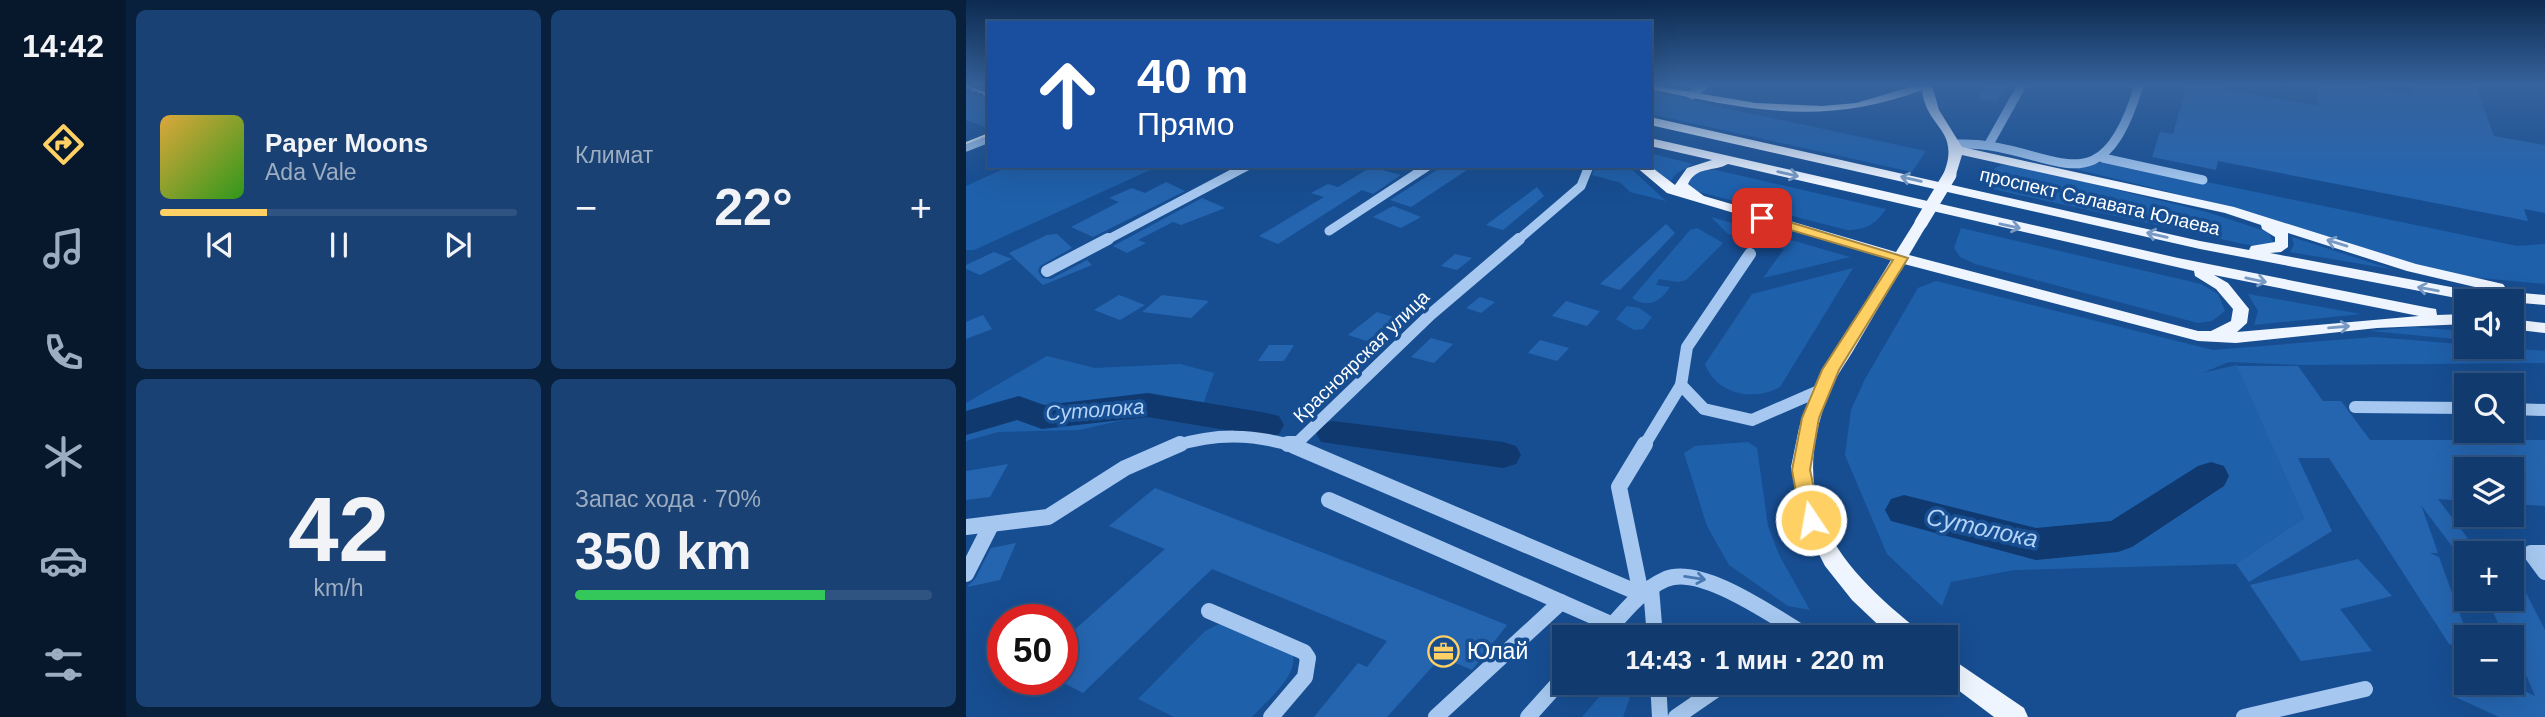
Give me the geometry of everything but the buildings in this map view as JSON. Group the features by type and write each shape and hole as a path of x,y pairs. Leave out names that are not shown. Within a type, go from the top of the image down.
{"main road":[{"path":"1661,118 1726,138"},
{"path":"1894,625 1870,605 1835,566 1811,520 1801,470 1810,418 1821,390 1958,159 1958,147 1939,118"},
{"name":"проспект Салавата Юлаева","path":"1652,121 2200,245 2451,292 2545,299"},
{"path":"1652,142 2178,263 2352,300 2454,317"},
{"path":"1958,147 2229,210 2412,268 2545,299"},
{"path":"1699,199 1681,185 1689,171 1708,164 1745,164"},
{"path":"1644,168 1672,190 1699,199 1901,258 2198,336 2236,338 2377,323 2454,320"},
{"path":"2200,245 2276,249 2283,243 2283,237 2275,230 2229,210"},
{"path":"2178,263 2222,286 2241,309 2239,323 2227,332 2198,336"},
{"path":"2524,326 2545,328"},
{"path":"1958,675 2015,717"}],"street":[{"path":"1989,144 2003,118"},
{"path":"2103,158 2122,134 2127,118"},
{"path":"966,147 987,139"},
{"path":"1958,147 1989,144 2014,153 2074,165 2103,158 2203,180"},
{"path":"1047,271 1243,168"},
{"path":"1329,231 1425,168"},
{"name":"Красноярская улица","path":"966,527 1034,521 1048,517 1148,457 1208,436 1257,435 1294,446 1430,315 1581,186 1588,168"},
{"path":"1653,625 1619,487 1681,384 1687,347 1750,254"},
{"path":"1681,384 1704,409 1752,419 1821,390"},
{"path":"2355,407 2454,408"},
{"path":"2524,409 2545,410"},
{"path":"1294,446 1646,591"},
{"path":"1329,500 1561,602 1597,625"},
{"path":"966,573 991,525"},
{"path":"2545,553 2531,553 2545,572"},
{"path":"1613,625 1646,591 1668,578 1685,576 1708,580 1789,625"},
{"path":"1436,717 1561,602"},
{"path":"1209,611 1304,652 1308,658 1305,677 1271,717"},
{"path":"1958,684 1975,687"},
{"path":"2244,717 2365,689"},
{"path":"1528,717 1552,690"},
{"path":"1659,695 1660,717"},
{"path":"1676,717 1708,695"}],"shaded area":[{"path":"1671,118 1774,118 1926,151 1912,172"},
{"path":"1652,154 1693,164 1677,173 1669,183 1652,168"},
{"path":"2106,161 2517,246 2545,244 2545,284 2469,277 2413,265 2227,206 2050,163 2086,166"},
{"path":"2002,165 2028,168 2207,212 2268,232 2273,242 2261,247 2239,243 1992,189 1987,180 1995,168"},
{"path":"1006,168 1155,168 974,250 966,250 966,186"},
{"path":"1594,168 1630,168 1666,201 1630,192 1621,183 1592,175"},
{"path":"1703,170 1716,170 1886,209 1870,225 1847,230 1691,190 1686,184 1688,178"},
{"path":"1711,217 1850,257 1763,278 1784,249 1728,234"},
{"path":"1697,228 1723,243 1686,280 1678,282 1659,279 1656,285 1670,287 1658,300 1643,303 1632,298 1690,230"},
{"path":"1961,228 2201,284 2218,294 2225,311 2212,321 2198,323 1975,264 1960,257 1954,248"},
{"path":"2292,237 2391,269 2290,252 2294,245"},
{"path":"1853,268 1780,387 1758,394 1736,392 1726,388 1710,374 1705,364 1752,294"},
{"path":"1936,281 2213,350 2374,337 2454,344 2454,359 2524,359 2524,349 2545,351 2545,363 2300,365 2229,362 2202,373 2237,365 2304,518 2236,564 2014,570 1951,582 1942,606 1887,554 1845,455 1851,410 1865,379 1918,288"},
{"path":"2248,294 2361,314 2254,325 2258,311"},
{"path":"1627,306 1639,308 1652,317 1643,329 1634,330 1616,319"},
{"path":"2412,327 2454,330 2454,339 2370,331"},
{"path":"1047,356 1095,368 1180,364 1214,373 1204,402 1079,430 998,432 966,441 966,403"},
{"path":"1748,442 1757,448 1768,526 1779,555 1810,610 1788,606 1729,565 1707,526 1684,453 1695,446"},
{"path":"1219,624 1292,653 1293,661 1287,679 1252,717 1174,717 1138,699 1205,631"},
{"path":"1601,695 1631,695 1623,717 1582,717"}],"waterway":[{"name":"Сутолока","path":"966,423 1019,408 1042,417 1148,405 1267,425"},
{"name":"Сутолока","path":"1333,433 1503,455"},
{"name":"Сутолока","path":"1904,510 2036,544 2118,536 2211,476"}],"tram line":[{"path":"966,143 987,135"}],"place":[{"name":"Юлай","path":"1444,651"}],"route":[{"path":"1762,218 1901,258 1830,370 1810,418 1801,470 1811,520"}]}
